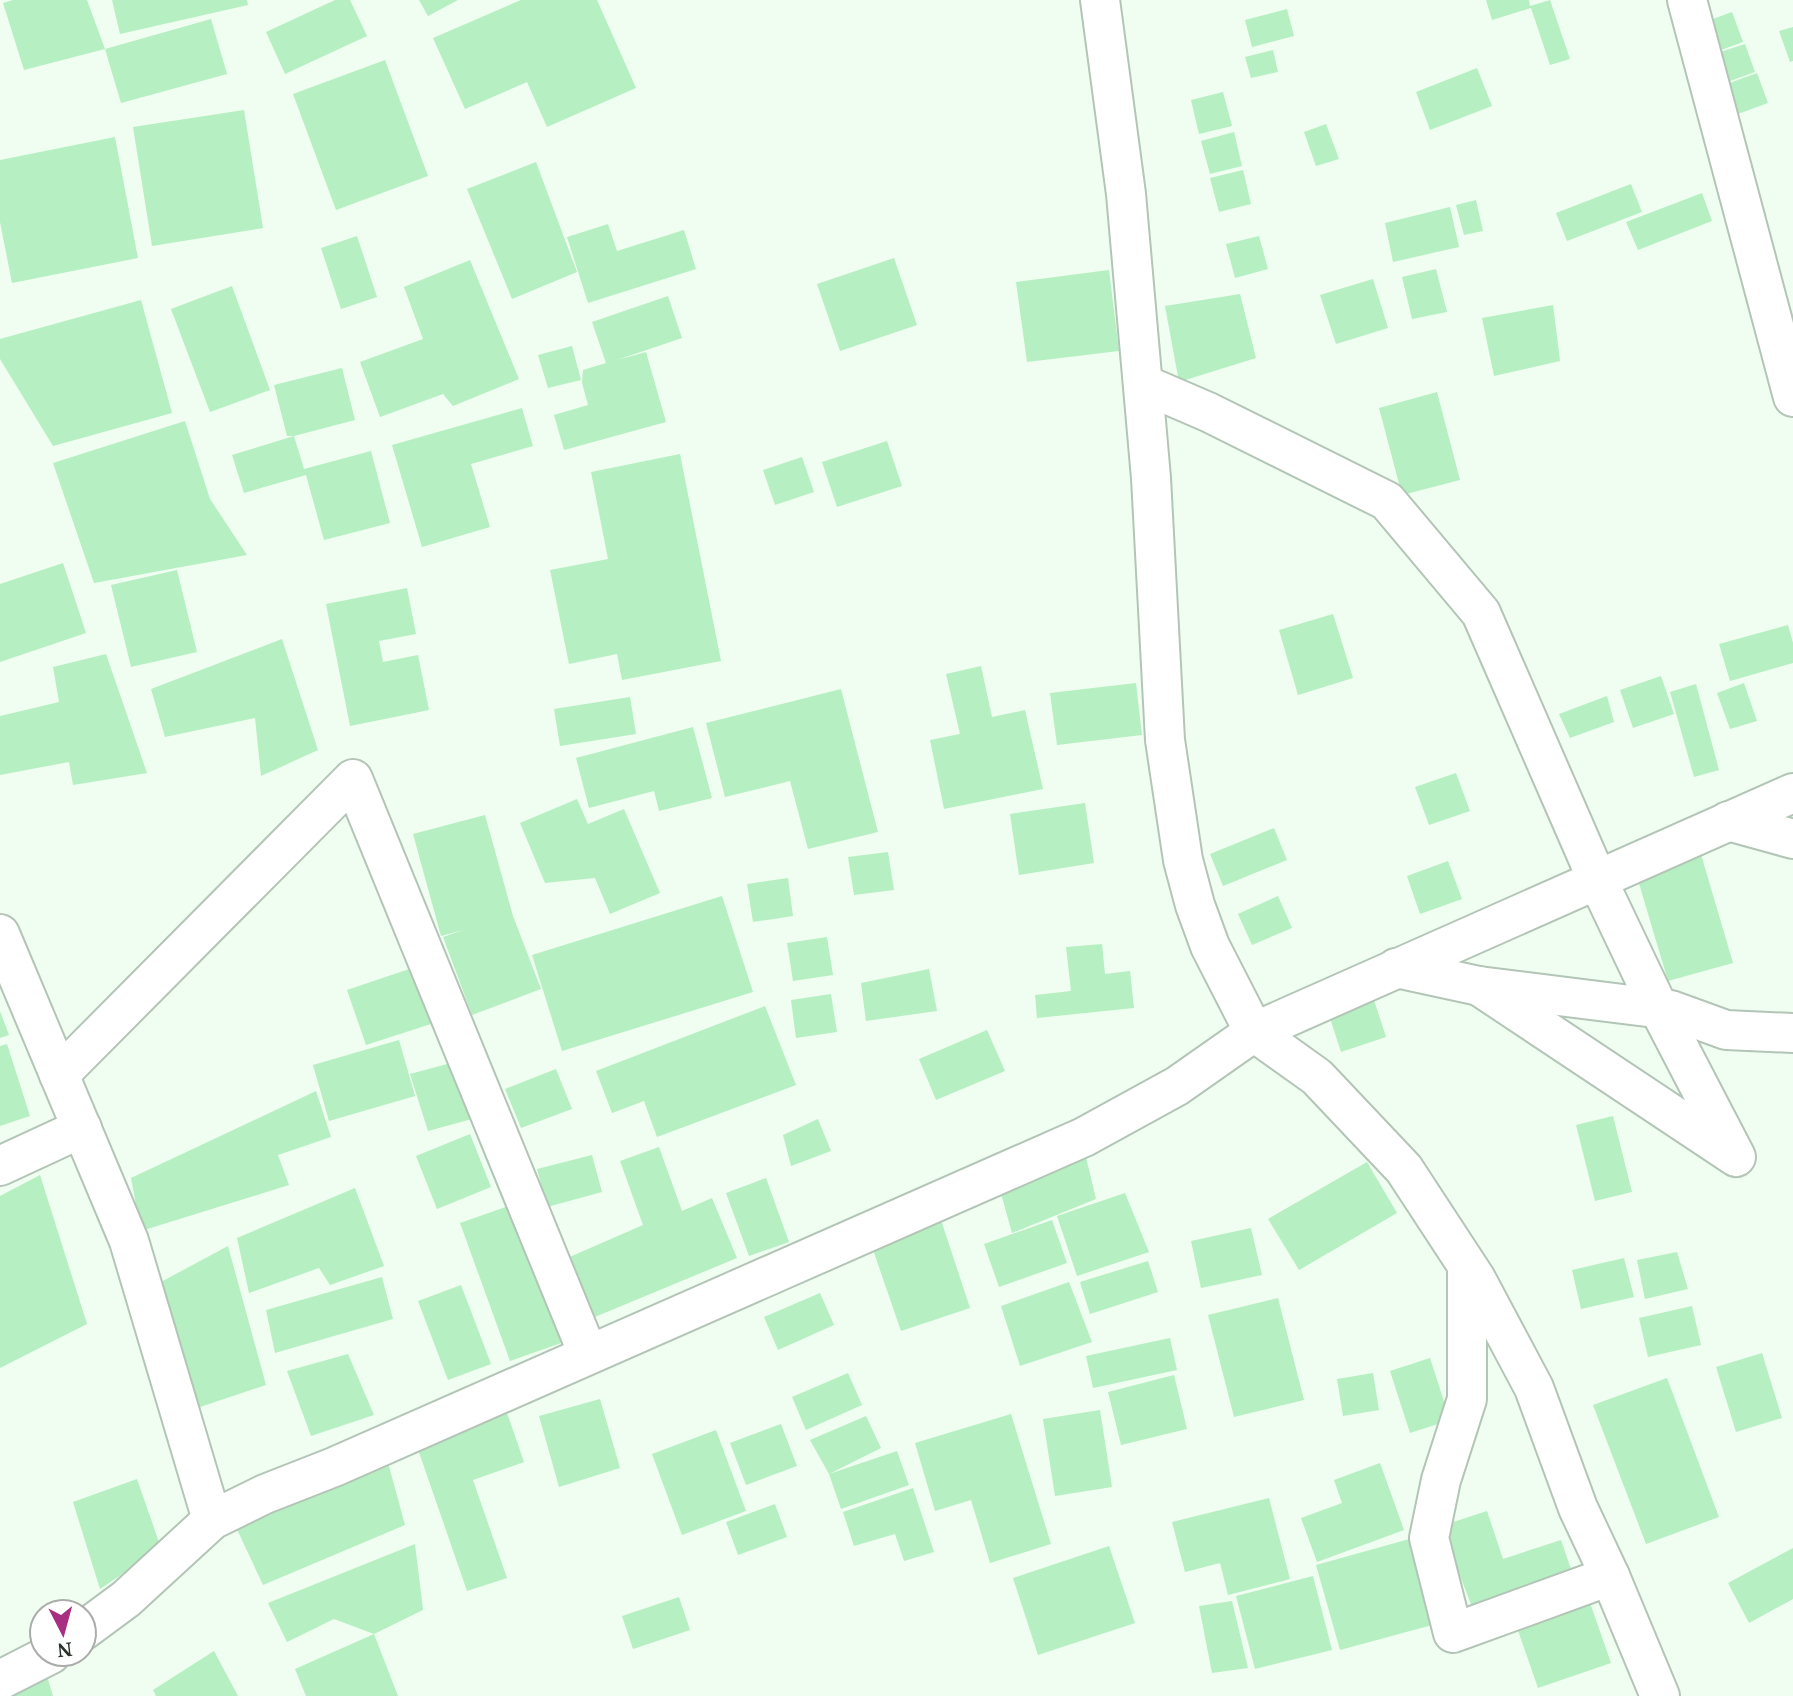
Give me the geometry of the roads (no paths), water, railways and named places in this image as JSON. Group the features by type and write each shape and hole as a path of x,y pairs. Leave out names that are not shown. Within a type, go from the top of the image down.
{"street":[{"path":"1100,0 1126,194 1143,384 1151,478 1165,740 1183,860 1195,905 1210,946 1254,1032 1317,1077 1404,1169 1467,1266 1534,1388 1578,1508 1610,1576 1660,1696"},
{"path":"1687,0 1793,397"},
{"path":"1143,384 1208,412 1387,501 1480,612 1597,879 1659,1009 1736,1157 1479,986"},
{"path":"60,1075 353,779 587,1354"},
{"path":"98,1620 126,1599 212,1520 265,1494 334,1467 1084,1137 1177,1086 1254,1032 1793,793"},
{"path":"1728,821 1793,839"},
{"path":"0,934 129,1241 212,1520"},
{"path":"1396,968 1479,986 1671,1010 1726,1030 1793,1033"},
{"path":"0,1166 82,1128"},
{"path":"1467,1266 1467,1399 1441,1480 1429,1538 1453,1633 1610,1576"},
{"path":"0,1680 28,1666"}]}
